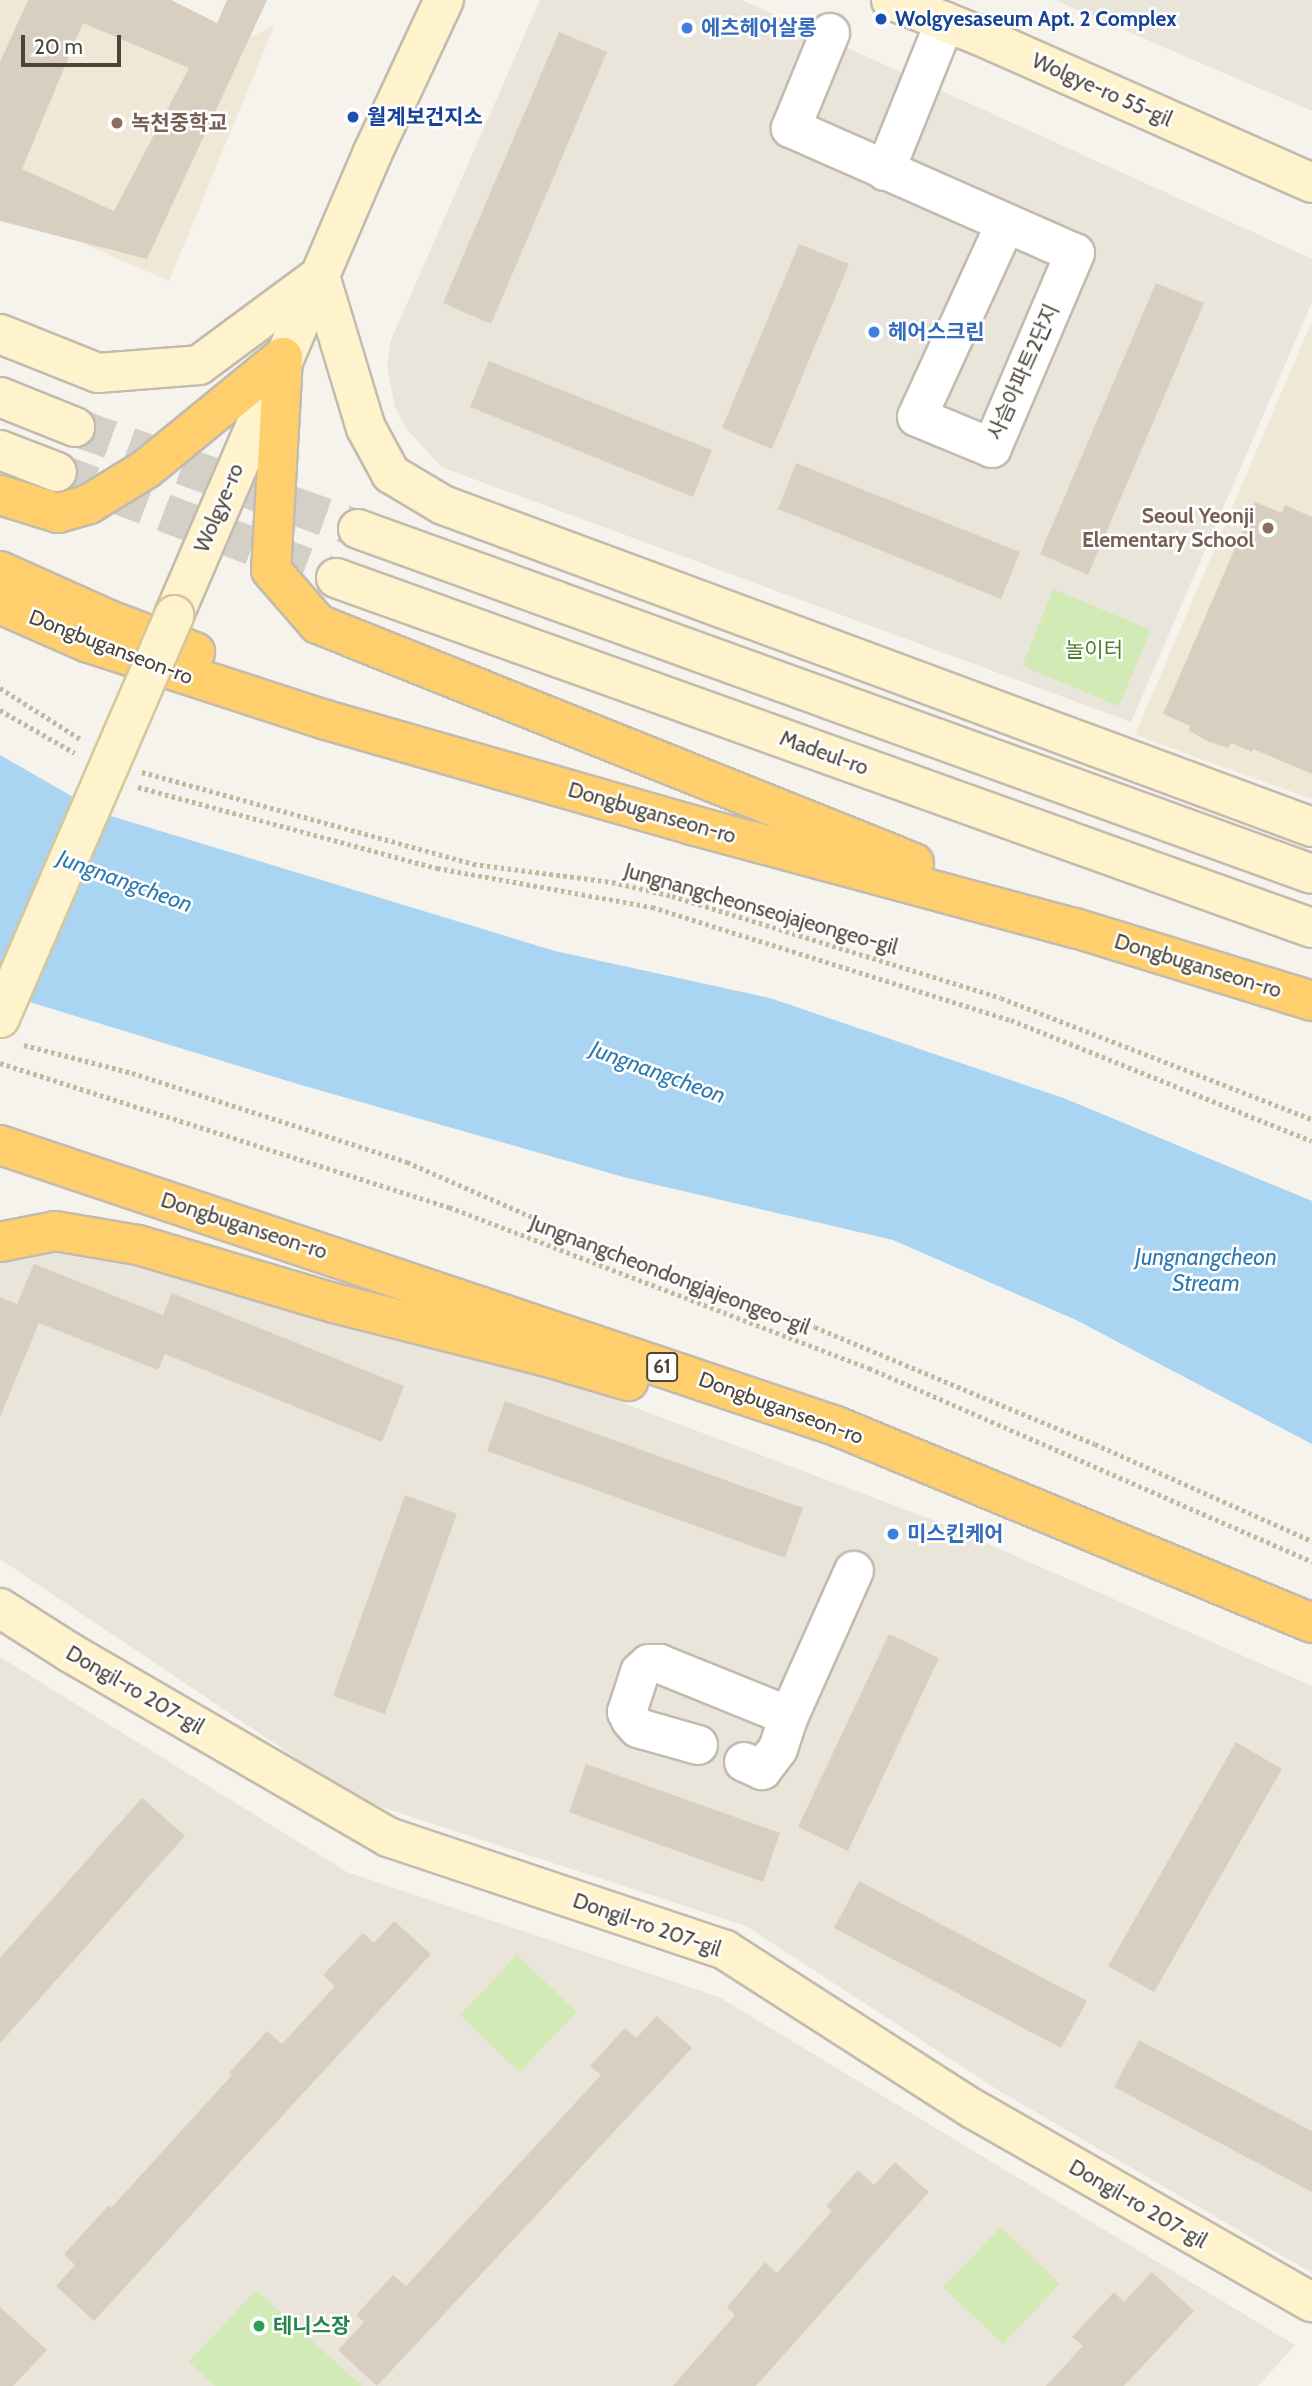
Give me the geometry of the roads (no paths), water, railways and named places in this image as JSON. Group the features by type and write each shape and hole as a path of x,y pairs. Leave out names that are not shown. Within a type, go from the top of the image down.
{"highway":[{"path":"0,495 58,513 89,504 146,469 283,357"},
{"path":"283,357 271,569 318,624 1075,928"},
{"path":"0,571 109,620 241,668 616,784 692,825"},
{"name":"Dongbuganseon-ro","path":"0,604 89,643 217,687 692,825 1075,928 1312,1001"},
{"name":"Dongbuganseon-ro","path":"0,1145 836,1426 1312,1623"},
{"path":"0,1242 54,1231 138,1245 334,1303 544,1356 703,1404 836,1426"}],"main road":[{"name":"Wolgye-ro","path":"11,1031 174,615 373,152 444,0"},
{"name":"Wolgye-ro 55-gil","path":"891,0 1312,183"},
{"path":"0,334 98,373 199,365 320,276 366,428 391,474 443,505 1312,827"},
{"path":"0,397 75,427"},
{"path":"0,450 57,472"},
{"path":"358,528 1312,874"},
{"name":"Madeul-ro","path":"336,578 1312,928"},
{"name":"Dongil-ro 207-gil","path":"0,1608 69,1652 388,1837 725,1950 973,2109 1312,2302"}],"street":[{"path":"885,171 945,22"},
{"name":"사슴아파트2단지","path":"830,33 791,128 1075,253 992,448 917,417 1006,223"},
{"path":"744,1762 762,1770 778,1749 789,1716 854,1570"},
{"path":"698,1745 638,1728 631,1720 627,1712 631,1699 640,1672 649,1664 660,1664 789,1716"}],"water":[{"name":"Jungnangcheon Stream","path":"0,755 101,813 555,951 770,998 1066,1099 1312,1201 1312,1444 1076,1320 893,1240 627,1178 301,1085 0,993"}],"tunnel":[{"path":"75,427 358,529"},
{"path":"57,472 336,578"}],"place":[{"name":"Wolgyesaseum Apt. 2 Complex","path":"881,19"},
{"name":"에츠헤어살롱","path":"687,28"},
{"name":"월계보건지소","path":"353,117"},
{"name":"녹천중학교","path":"117,123"},
{"name":"헤어스크린","path":"874,332"},
{"name":"Seoul Yeonji Elementary School","path":"1268,528"},
{"name":"미스킨케어","path":"893,1534"},
{"name":"테니스장","path":"259,2326"}],"park label":[{"name":"놀이터","path":"1094,650"}],"water label":[{"name":"Jungnangcheon","path":"125,881"},
{"name":"Jungnangcheon","path":"658,1072"}]}
